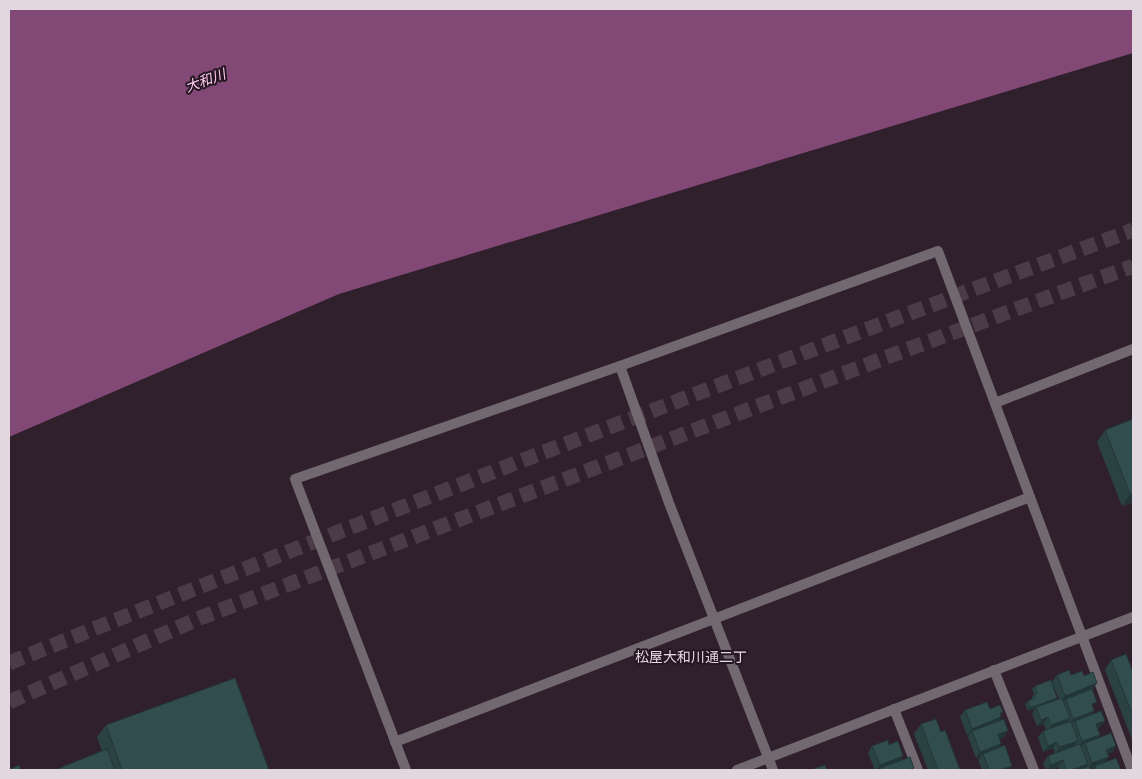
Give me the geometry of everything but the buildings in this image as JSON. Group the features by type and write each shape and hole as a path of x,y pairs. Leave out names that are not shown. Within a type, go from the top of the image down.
{"street":[{"path":"406,770 295,479 620,366 938,251 1132,770"},
{"path":"995,403 1133,349"},
{"path":"620,366 714,619 774,770"},
{"path":"395,742 1030,497"},
{"path":"737,770 1133,617"},
{"path":"994,670 1034,770"},
{"path":"894,709 918,770"}],"water":[{"name":"大和川","path":"9,9 1133,9 1133,53 339,294 9,437"}],"tunnel":[{"path":"9,663 570,442 1133,230"},
{"path":"9,702 200,618 903,351 1133,266"}],"district":[{"name":"松屋大和川通二丁","path":"691,656"}]}
